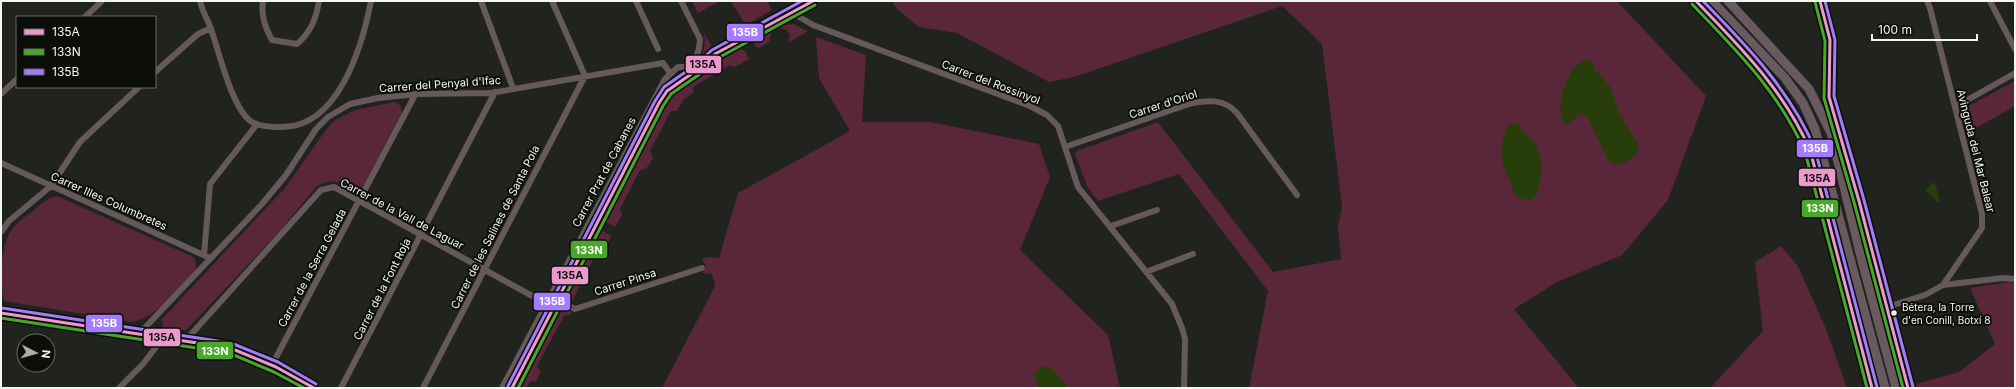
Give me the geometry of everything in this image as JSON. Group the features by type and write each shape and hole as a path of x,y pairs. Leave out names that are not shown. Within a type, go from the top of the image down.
{"main road":[{"path":"1712,1 1785,78 1803,103 1816,129 1884,388"},
{"path":"1728,1 1810,89 1832,133 1861,257 1896,388"}],"street":[{"path":"86,16 102,1"},
{"path":"200,1 211,28 228,83 241,109 252,122 257,124 267,127 289,128 310,121 325,107 341,88 353,65 364,35 371,1"},
{"path":"263,1 262,12 266,27 272,40 297,44 307,36 312,28 319,1"},
{"path":"481,1 513,88"},
{"path":"552,1 585,76"},
{"path":"636,1 658,49"},
{"path":"670,73 678,67 685,66 692,61 697,55 699,48 700,39 681,1"},
{"path":"512,388 659,103 667,92 715,54 813,1"},
{"path":"1696,1 1775,85 1801,127 1810,150 1872,388"},
{"path":"1820,1 1830,40 1831,55 1829,96 1859,201 1908,388"},
{"name":"Avinguda del Mar Balear","path":"1887,307 1925,295 1943,285 1982,228 1982,214 1927,1"},
{"path":"1990,1 2015,49"},
{"name":"Carrer del Rossinyol","path":"791,12 813,25 1030,106 1047,115 1058,126 1078,187 1172,304 1185,339 1184,388"},
{"path":"156,71 198,34 211,28"},
{"name":"Carrer del Penyal d'Ifac","path":"139,334 207,256 262,204 286,175 306,142 328,117 350,104 415,95 495,92 663,62 670,73"},
{"name":"Carrer Prat de Cabanes","path":"502,388 659,89 670,73"},
{"path":"1955,107 2015,73"},
{"name":"Carrer de les Salines de Santa Pola","path":"423,388 585,76"},
{"path":"1,94 16,81"},
{"path":"1,232 9,222 50,186 80,142 138,88"},
{"name":"Carrer de la Font Roja","path":"341,388 495,92"},
{"name":"Carrer de la Serra Gelada","path":"272,365 415,95"},
{"name":"Carrer d'Oriol","path":"1065,147 1192,103 1207,100 1218,102 1230,106 1237,113 1297,195"},
{"path":"207,256 210,184 257,124"},
{"name":"Carrer Illes Columbretes","path":"1,163 207,256"},
{"name":"Carrer de la Vall de Laguar","path":"186,341 321,190 334,187 546,303"},
{"path":"1110,226 1156,210"},
{"path":"1146,272 1193,254"},
{"name":"Carrer Pinsa","path":"557,300 575,309 702,268"},
{"path":"1943,285 2003,278 2015,279"},
{"path":"1,313 230,348 272,365 314,388"},
{"path":"119,388 143,364 163,338"}],"shaded area":[{"path":"692,1 720,1 698,13"},
{"path":"730,1 767,1 772,10 746,25"},
{"path":"892,1 1617,1 1706,96 1668,200 1622,255 1557,282 1514,309 1579,388 1249,388 1268,291 1179,174 1098,201 1087,186 1075,154 1077,151 1158,122 1273,272 1341,259 1338,226 1342,207 1322,44 1282,6 1074,77 1049,82 957,33 919,27 897,9"},
{"path":"793,24 808,31 788,43 790,36 787,30 777,28 771,33 769,42 759,48 755,46 757,37 762,33 775,27"},
{"path":"704,33 714,51 672,83 655,105 509,388 505,388 658,95 668,82 700,58 705,44"},
{"path":"816,37 866,55 862,122 931,122 1039,144 1050,177 1020,250 1108,335 1120,388 662,388 715,286 712,274 702,273 706,267 702,258 719,258 738,193 850,131 819,78"},
{"path":"737,47 745,51 749,59 735,67 730,65 693,87 693,93 684,99 677,111 671,111 650,151 653,158 646,169 640,170 620,209 622,215 615,227 604,221 604,218 633,167 633,162 640,148 643,148 663,109 663,104 672,91 702,71 731,48"},
{"path":"1588,60 1592,62 1595,70 1610,86 1620,115 1637,142 1638,149 1636,155 1624,163 1612,164 1608,160 1588,118 1583,114 1579,114 1569,124 1565,124 1562,119 1561,102 1566,83 1574,67 1580,62"},
{"path":"2015,81 2015,106 1971,131 1965,108"},
{"path":"395,102 401,106 402,113 362,188 355,191 341,183 331,181 316,187 278,233 186,330 177,331 163,327 162,319 285,188 325,131 335,120 355,110"},
{"path":"1514,123 1518,124 1523,132 1532,139 1540,156 1540,182 1535,196 1531,200 1520,198 1515,195 1502,161 1501,154 1504,133 1507,126"},
{"path":"1932,183 1935,183 1940,201 1938,202 1925,190"},
{"path":"57,196 191,256 196,262 195,271 159,308 141,319 132,322 4,301 2,285 2,258 9,234 23,218 51,198"},
{"path":"599,229 611,236 608,244 601,244 572,301 564,297 564,295 568,292 597,236 597,231"},
{"path":"1781,246 1798,266 1826,329 1847,388 1710,388 1763,331 1755,262"},
{"path":"2009,282 2015,283 2015,388 1917,388 1916,384 1959,372 1995,344 1970,288"},
{"path":"558,305 572,312 570,315 564,316 537,366 541,372 536,381 530,382 526,388 516,388 528,363 531,363 557,312 556,309"},
{"path":"1043,366 1052,368 1069,388 1038,388 1034,373"}],"transit line":[{"name":"135B","path":"508,386 655,101 664,87 694,66 712,50 802,1"},
{"name":"135A","path":"512,388 659,103 667,91 697,70 715,54 813,1"},
{"name":"135A","path":"1696,1 1745,53 1774,88 1799,128 1810,150 1872,388"},
{"name":"135B","path":"1703,1 1736,35 1780,88 1793,107 1815,149 1877,387"},
{"name":"135A","path":"1820,1 1830,40 1829,97 1859,201 1908,388"},
{"name":"135B","path":"1825,1 1835,40 1834,96 1864,200 1913,387"},
{"name":"133N","path":"1815,2 1825,41 1824,98 1854,202 1903,388"},
{"name":"133N","path":"1692,4 1756,73 1770,91 1795,130 1805,152 1867,388"},
{"name":"133N","path":"518,388 663,106 671,94 700,74 718,58 815,5"},
{"name":"135B","path":"2,308 231,343 278,362 316,384"},
{"name":"135A","path":"1,313 230,348 276,367 314,388"},
{"name":"133N","path":"1,318 229,353 274,372 304,388"}],"place":[{"name":"Bétera, la Torre d'en Conill, Botxí 8","path":"1894,313"}]}
